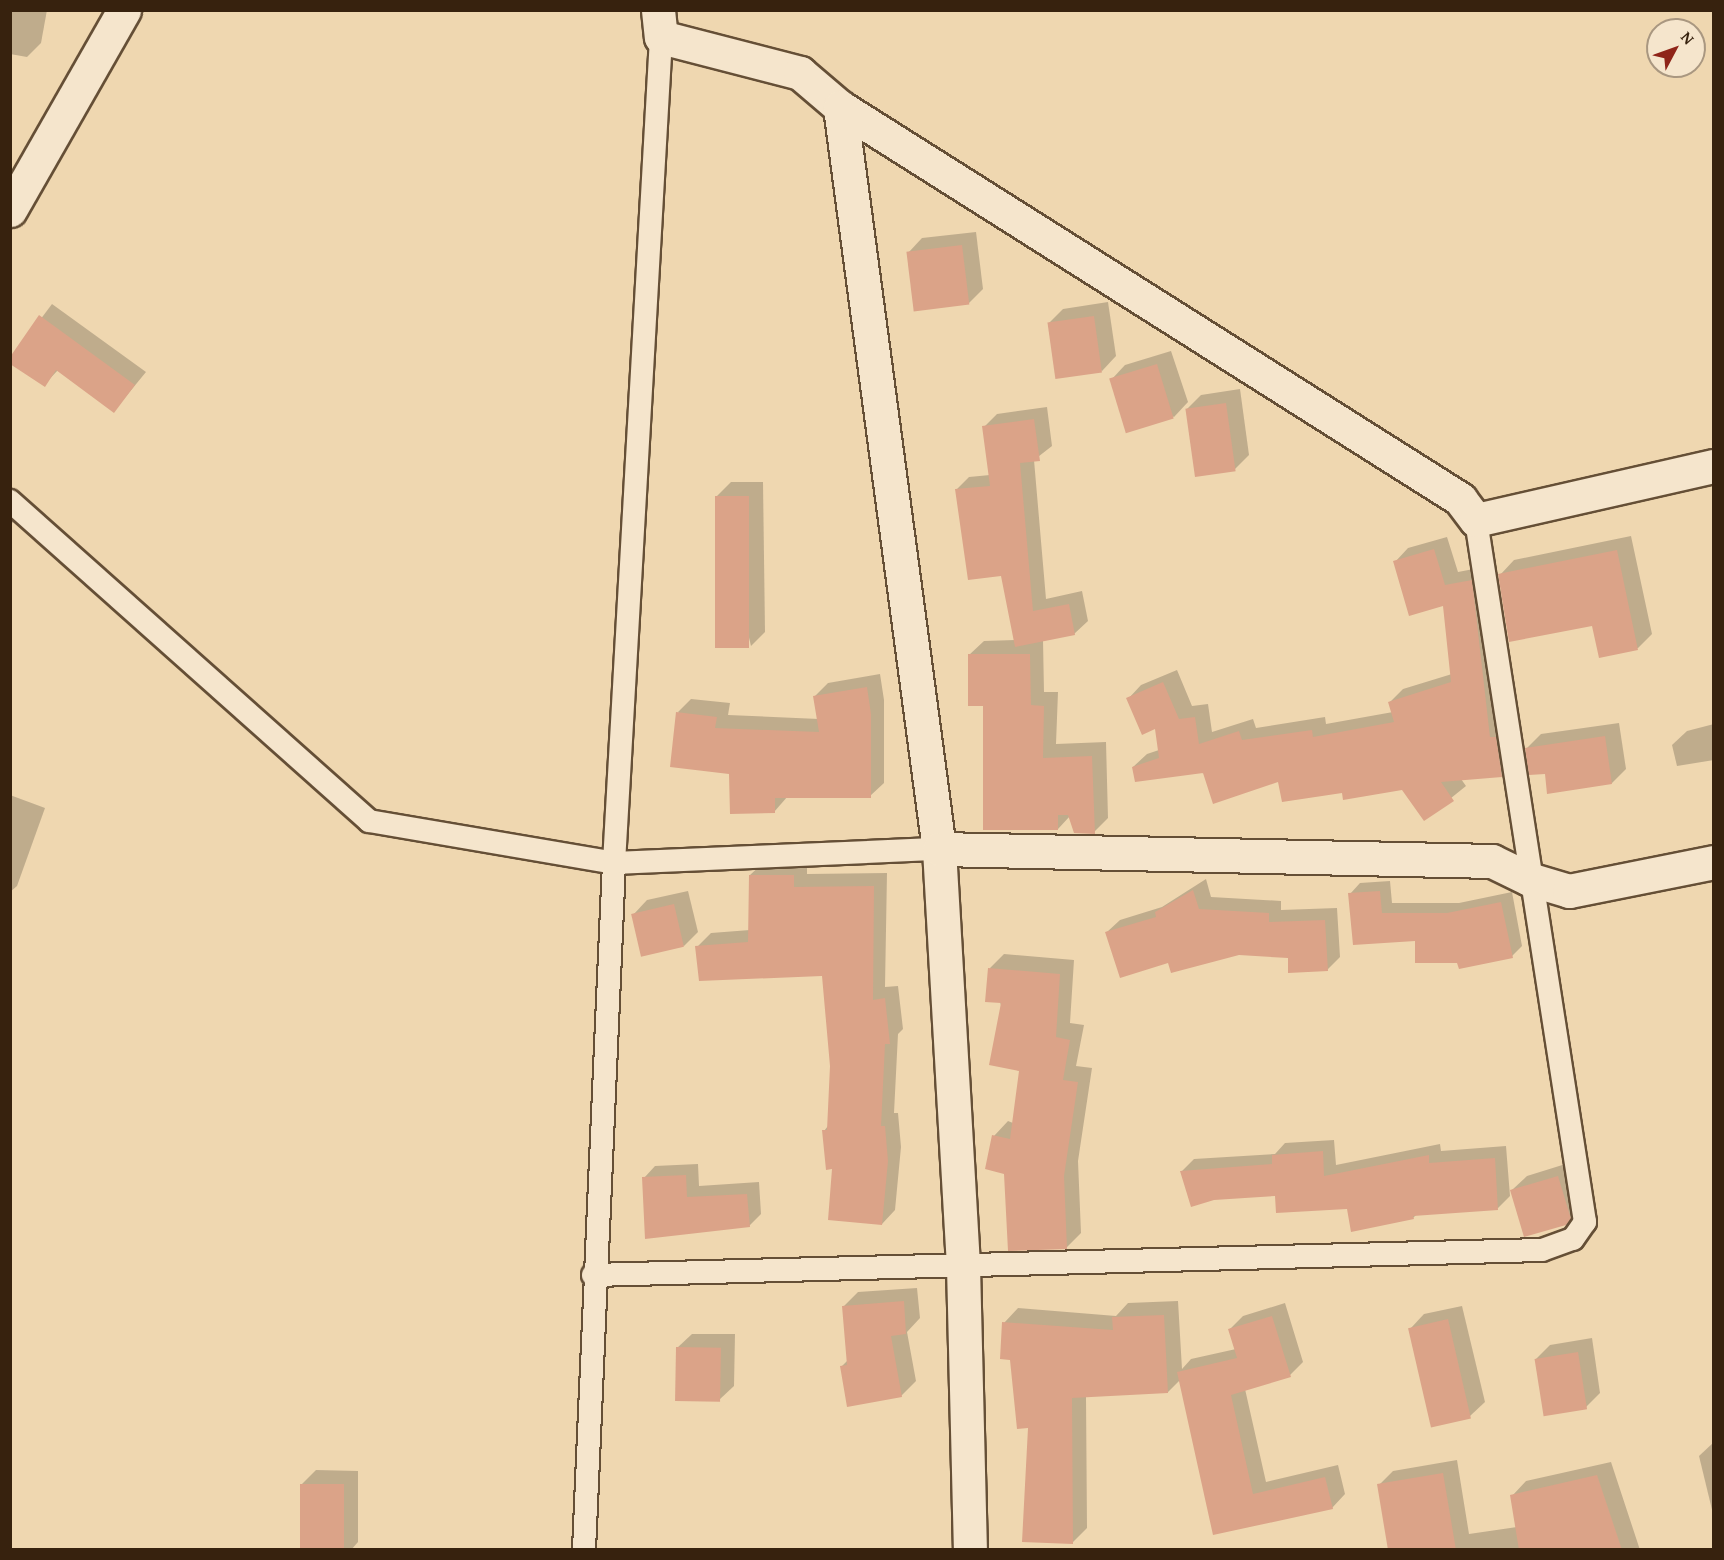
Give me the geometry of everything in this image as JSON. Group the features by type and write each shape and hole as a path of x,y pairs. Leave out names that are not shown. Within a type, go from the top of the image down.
{"street":[{"path":"10,210 124,10"},
{"path":"660,24 800,73 840,107 1460,499 1476,520 1713,466"},
{"path":"840,107 939,849 963,1266 970,1550"},
{"path":"939,849 1492,861 1529,879 1569,891 1713,862"}],"lane":[{"path":"584,1550 593,1275 660,24"},
{"path":"10,501 369,821 614,863 939,849"},
{"path":"593,1275 1542,1250 1573,1239 1585,1222 1529,879 1476,520"}],"building":[{"path":"962,245 969,305 914,311 906,252"},
{"path":"39,315 135,385 114,413 56,370 45,387 10,364 10,357"},
{"path":"1094,316 1102,372 1055,379 1047,323"},
{"path":"1157,364 1174,419 1126,433 1109,379"},
{"path":"1226,403 1236,471 1195,477 1185,409"},
{"path":"1034,419 1040,461 1020,463 1033,611 1069,604 1075,635 1015,647 1001,576 968,580 955,489 990,486 982,426"},
{"path":"715,496 749,496 749,648 715,648"},
{"path":"1434,549 1445,585 1472,580 1490,737 1496,737 1502,777 1441,782 1454,801 1424,821 1402,790 1343,800 1342,793 1282,802 1278,782 1213,804 1203,773 1135,782 1132,767 1159,758 1155,729 1142,735 1126,698 1163,682 1179,719 1195,717 1199,744 1239,731 1242,740 1312,730 1313,737 1394,722 1388,702 1451,682 1443,606 1409,616 1393,561"},
{"path":"1617,550 1638,650 1599,658 1592,626 1509,642 1498,574"},
{"path":"968,654 1030,654 1031,705 1044,706 1043,758 1092,756 1095,834 1074,833 1068,815 1058,815 1058,830 983,830 983,706 968,706"},
{"path":"867,687 871,714 871,798 775,798 775,813 730,814 729,774 670,767 676,712 717,717 715,728 819,732 813,696"},
{"path":"1605,736 1612,784 1547,794 1545,774 1529,775 1525,748"},
{"path":"749,875 794,875 794,887 874,886 873,1000 885,998 890,1044 885,1044 881,1126 885,1126 888,1161 882,1225 828,1220 832,1169 826,1170 822,1130 827,1130 830,1066 822,976 699,981 695,946 748,942"},
{"path":"1193,890 1199,909 1269,913 1269,922 1325,920 1328,971 1288,973 1288,958 1239,955 1171,973 1168,963 1120,978 1105,932 1156,917 1155,912"},
{"path":"1380,891 1382,913 1447,913 1501,902 1513,958 1459,969 1457,963 1415,963 1415,941 1353,945 1348,893"},
{"path":"674,904 684,947 641,957 631,914"},
{"path":"988,968 1060,974 1056,1037 1070,1040 1063,1080 1078,1082 1064,1176 1067,1249 1008,1251 1004,1174 985,1169 992,1135 1010,1139 1019,1071 989,1065 1001,1003 985,1002"},
{"path":"1323,1151 1324,1176 1429,1155 1429,1163 1495,1158 1498,1210 1413,1216 1414,1219 1351,1232 1347,1209 1276,1213 1275,1196 1214,1200 1191,1207 1180,1171 1272,1164 1272,1155"},
{"path":"686,1175 687,1197 747,1194 750,1227 645,1239 642,1177"},
{"path":"1558,1176 1571,1219 1566,1225 1524,1237 1510,1190"},
{"path":"904,1301 906,1334 891,1336 902,1397 847,1407 840,1366 847,1365 842,1306"},
{"path":"1164,1315 1168,1393 1072,1398 1073,1544 1022,1542 1028,1428 1017,1429 1010,1360 1000,1359 1002,1322 1113,1330 1112,1317"},
{"path":"1272,1316 1291,1377 1231,1395 1253,1494 1325,1477 1333,1509 1213,1535 1177,1372 1237,1358 1228,1329"},
{"path":"1448,1319 1471,1418 1431,1428 1408,1328"},
{"path":"676,1347 721,1348 720,1402 675,1401"},
{"path":"1578,1352 1587,1409 1544,1416 1535,1359"},
{"path":"1443,1473 1456,1550 1388,1550 1377,1484"},
{"path":"1597,1475 1622,1550 1519,1550 1510,1495"},
{"path":"300,1484 344,1484 344,1550 300,1550"}]}
